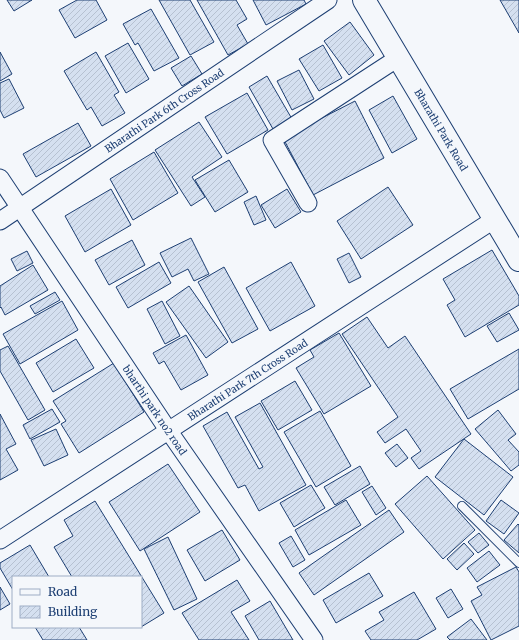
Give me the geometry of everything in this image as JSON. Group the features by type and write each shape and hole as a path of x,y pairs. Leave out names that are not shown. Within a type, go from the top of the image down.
{"main road":[{"name":"Bharathi Park Road","path":"364,0 519,260"}],"street":[{"name":"Bharathi Park 6th Cross Road","path":"0,221 328,0"},
{"path":"308,203 272,140 398,58"},
{"name":"bharthi park no2 road","path":"0,178 168,430 314,640"},
{"name":"Bharathi Park 7th Cross Road","path":"0,540 494,219"}],"lane":[{"path":"462,506 519,563"}],"building":[{"path":"7,0 32,0 14,11"},
{"path":"77,0 96,0 107,20 75,38 59,10"},
{"path":"159,0 190,0 214,42 190,55"},
{"path":"197,0 236,0 247,19 237,25 248,44 228,55"},
{"path":"253,0 304,0 306,4 266,25"},
{"path":"500,0 519,0 519,33"},
{"path":"151,9 179,58 154,71 138,43 135,45 123,24"},
{"path":"350,22 374,55 349,75 324,41"},
{"path":"128,43 149,79 126,93 105,56"},
{"path":"323,45 342,78 319,91 299,59"},
{"path":"0,52 12,74 0,81"},
{"path":"96,52 119,92 114,95 125,113 102,126 91,107 87,110 64,71"},
{"path":"191,56 202,74 182,86 171,68"},
{"path":"299,70 314,99 292,110 277,81"},
{"path":"267,76 292,119 273,129 249,87"},
{"path":"9,79 24,108 4,118 0,110 0,83"},
{"path":"247,93 268,130 227,154 205,117"},
{"path":"393,96 417,139 392,153 369,110"},
{"path":"355,101 384,158 313,195 283,138"},
{"path":"199,122 222,157 192,177 205,197 191,206 155,150"},
{"path":"78,123 91,146 36,177 23,154"},
{"path":"154,152 178,193 133,220 110,179"},
{"path":"229,160 248,192 215,212 195,180"},
{"path":"388,187 413,225 361,259 337,221"},
{"path":"111,189 131,225 85,252 65,216"},
{"path":"287,189 301,212 275,228 261,205"},
{"path":"256,196 266,220 254,225 244,202"},
{"path":"191,238 209,274 194,281 188,269 172,277 160,253"},
{"path":"132,240 145,265 109,285 95,260"},
{"path":"492,250 519,296 519,305 465,337 447,305 455,300 443,279"},
{"path":"27,251 33,263 17,271 11,259"},
{"path":"349,253 361,277 349,283 337,259"},
{"path":"159,262 171,283 128,308 116,287"},
{"path":"291,262 315,306 270,331 246,288"},
{"path":"33,265 48,290 5,315 1,307 0,308 0,286"},
{"path":"224,267 258,329 232,343 198,282"},
{"path":"189,286 228,342 206,358 166,302"},
{"path":"55,292 60,300 35,314 30,306"},
{"path":"62,301 78,330 20,364 3,334"},
{"path":"162,301 180,336 165,344 147,309"},
{"path":"509,313 519,330 497,342 487,326"},
{"path":"367,317 388,348 405,336 471,434 419,469 411,458 421,451 406,429 385,443 377,432 398,417 342,334"},
{"path":"339,333 371,386 324,414 296,368 314,357 310,350"},
{"path":"186,335 208,375 181,390 164,361 159,364 153,353"},
{"path":"76,339 94,368 53,392 36,363"},
{"path":"8,346 45,410 28,420 0,371 0,350"},
{"path":"519,349 519,389 468,419 450,389"},
{"path":"114,363 144,412 79,453 61,424 66,421 53,401"},
{"path":"295,381 312,410 278,430 261,401"},
{"path":"260,403 306,485 259,511 245,485 238,488 203,426 227,412 259,469 263,467 235,417"},
{"path":"52,409 60,422 30,439 23,425"},
{"path":"498,410 516,434 508,440 519,452 519,465 511,471 475,429"},
{"path":"320,411 351,466 316,487 284,432"},
{"path":"0,414 16,444 6,449 18,470 0,480"},
{"path":"56,429 68,455 44,466 31,440"},
{"path":"464,439 513,477 484,515 435,477"},
{"path":"397,444 408,458 396,467 385,453"},
{"path":"168,464 200,512 140,551 109,502"},
{"path":"360,466 370,484 335,505 324,487"},
{"path":"427,476 475,530 443,559 395,504"},
{"path":"311,485 325,508 294,527 280,503"},
{"path":"372,486 386,508 376,515 362,492"},
{"path":"346,500 361,525 309,555 295,530"},
{"path":"501,500 519,513 504,534 486,521"},
{"path":"95,501 141,576 71,576 54,547 73,536 64,520"},
{"path":"389,510 404,532 314,595 299,573"},
{"path":"518,524 519,525 519,553 504,540"},
{"path":"222,530 240,560 205,581 187,550"},
{"path":"479,533 489,545 478,553 468,542"},
{"path":"291,536 305,560 293,567 279,543"},
{"path":"168,537 197,599 174,610 144,549"},
{"path":"464,543 474,554 457,570 447,559"},
{"path":"30,545 48,576 12,576 12,588 0,568 0,563"},
{"path":"489,551 500,565 477,582 467,568"},
{"path":"516,567 519,572 519,626 491,640 471,601 482,595 477,587"},
{"path":"369,573 383,596 336,623 323,600"},
{"path":"142,577 164,613 142,626"},
{"path":"237,580 250,601 231,612 249,640 199,640 182,613"},
{"path":"0,587 10,604 0,610"},
{"path":"451,589 463,609 448,618 436,598"},
{"path":"414,592 436,629 417,640 371,640 365,631 384,620 379,612"},
{"path":"270,601 293,640 259,640 245,616"},
{"path":"471,619 487,640 450,640 447,637"},
{"path":"36,628 80,628 87,640 43,640"}]}
